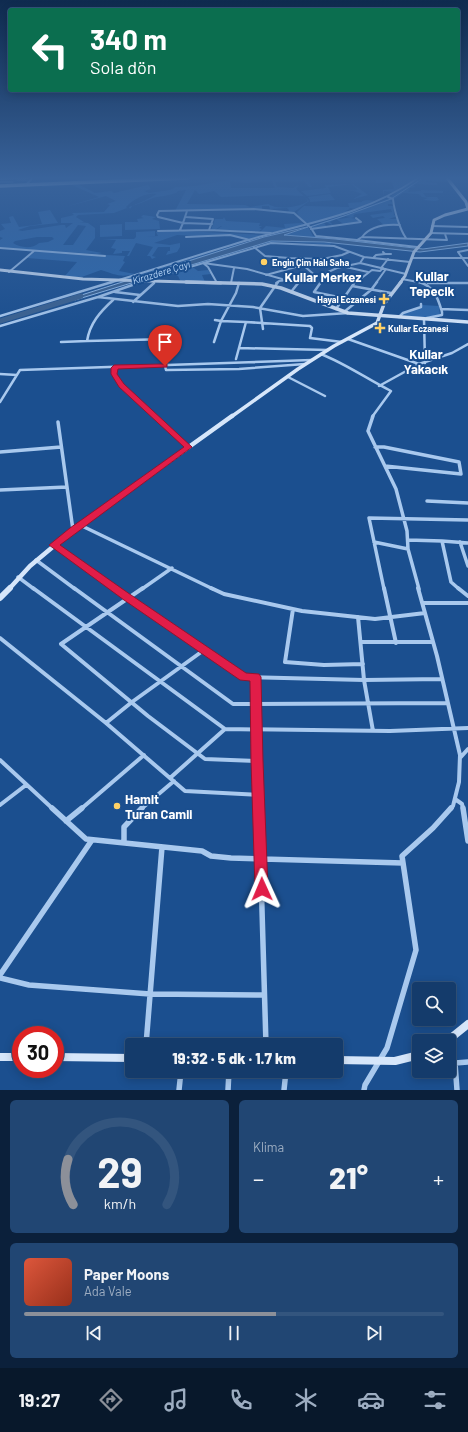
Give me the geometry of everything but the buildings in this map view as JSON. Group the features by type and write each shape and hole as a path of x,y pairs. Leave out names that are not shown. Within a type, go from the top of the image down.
{"main road":[{"path":"0,598 18,577 36,560 73,530 305,364 378,322 382,307 406,274 417,247 431,233 432,229"},
{"path":"0,270 60,279 117,281"},
{"path":"10,272 58,278 139,282 239,283 274,286 336,310 346,312 380,316 468,322"},
{"path":"99,281 103,283 102,286"},
{"path":"456,1034 468,1024"},
{"path":"0,1057 12,1057"},
{"path":"64,1057 125,1058"},
{"path":"343,1060 395,1061 412,1057"}],"street":[{"path":"0,316 250,240 300,229"},
{"path":"310,229 316,236 417,247"},
{"path":"357,240 368,231 374,229"},
{"path":"401,229 406,238"},
{"path":"456,229 458,234"},
{"path":"158,231 209,230 276,234"},
{"path":"431,233 468,234"},
{"path":"362,237 406,238 424,241 447,240 445,234"},
{"path":"186,236 230,235 250,240"},
{"path":"147,282 152,279 254,247 277,242 332,246 364,257 374,258 411,260 468,258"},
{"path":"254,247 265,257 331,258"},
{"path":"0,248 105,256"},
{"path":"468,250 458,251 468,266"},
{"path":"10,272 35,251"},
{"path":"266,276 289,268 344,256 349,252"},
{"path":"374,258 376,255 384,253 391,254"},
{"path":"360,262 364,257"},
{"path":"275,258 289,268"},
{"path":"304,258 305,265 319,277"},
{"path":"98,297 113,300 183,306 205,304 230,305 260,308 308,316 346,312 371,290 381,277 383,268 388,259"},
{"path":"319,277 344,266 360,262 406,274"},
{"path":"203,264 250,270 266,276 283,279 324,277 356,282"},
{"path":"203,264 208,267 217,283"},
{"path":"344,266 368,272"},
{"path":"231,283 234,268"},
{"path":"336,310 343,298 356,282 368,272 372,270 380,271 383,268"},
{"path":"324,277 314,292 343,298"},
{"path":"263,329 260,308 277,282 283,279"},
{"path":"291,292 301,279"},
{"path":"402,279 428,284 468,283"},
{"path":"0,326 114,292 139,282"},
{"path":"133,302 154,282"},
{"path":"214,342 221,321 230,305 239,283"},
{"path":"425,363 423,319 441,315 441,309 436,295 428,284"},
{"path":"352,286 391,293"},
{"path":"114,292 140,295"},
{"path":"87,341 90,328 95,318 113,300"},
{"path":"399,317 403,313 421,307 421,304"},
{"path":"441,309 468,310"},
{"path":"215,320 310,326 312,328 310,338 342,342"},
{"path":"236,359 246,322"},
{"path":"61,342 170,339"},
{"path":"348,339 419,364"},
{"path":"379,386 419,364 452,352 468,344"},
{"path":"239,348 328,350"},
{"path":"321,354 343,363 379,386 391,391 368,425 368,431 396,489 404,518 408,549 433,642 460,758 459,782 453,806 433,828 402,856 416,950 388,1048 365,1085 364,1090"},
{"path":"0,402 20,370 114,368 312,360"},
{"path":"201,364 204,369"},
{"path":"165,366 166,370 305,364"},
{"path":"114,368 115,376 119,383 188,447"},
{"path":"0,374 17,375"},
{"path":"288,376 324,396"},
{"path":"58,422 73,530"},
{"path":"0,452 61,447"},
{"path":"375,447 384,447 459,462 461,474 385,466"},
{"path":"0,490 68,487"},
{"path":"427,501 468,504"},
{"path":"396,643 369,518 468,520"},
{"path":"80,525 224,594 293,609 375,619 425,613"},
{"path":"408,540 468,543"},
{"path":"442,541 451,582 468,596"},
{"path":"374,542 408,549"},
{"path":"460,542 468,566"},
{"path":"54,545 127,598 244,677 364,680 442,679"},
{"path":"36,560 233,704 448,703"},
{"path":"172,568 61,644 205,759 257,761"},
{"path":"18,577 225,730 373,731 454,730 468,728"},
{"path":"423,603 468,603"},
{"path":"293,609 285,662 324,665 362,664"},
{"path":"358,617 364,680 373,731"},
{"path":"0,638 144,755 185,791 259,795"},
{"path":"361,642 433,642"},
{"path":"106,724 132,702 204,650"},
{"path":"256,677 256,730 266,1038"},
{"path":"124,843 124,827 146,803 225,730"},
{"path":"460,758 468,749"},
{"path":"66,821 144,755"},
{"path":"0,760 86,839 202,851 211,856 403,863"},
{"path":"0,805 26,785"},
{"path":"455,799 462,804 468,841"},
{"path":"0,975 92,840"},
{"path":"147,1038 162,847"},
{"path":"0,978 29,985 150,994 264,995"},
{"path":"456,1063 468,1062"},
{"path":"456,1076 457,1090"},
{"path":"179,1090 180,1078"},
{"path":"228,1090 229,1078"},
{"path":"284,1090 285,1078"}],"shaded area":[{"path":"5,229 21,229 18,230 22,231 36,229 75,229 63,245 73,245 84,229 95,229 95,238 86,250 102,253 97,254 0,248 0,240 3,238 0,237 0,231","holes":["37,237 52,237 54,239 30,247 23,247 13,243 15,241"]},
{"path":"100,229 122,229 122,236 100,237"},
{"path":"125,229 160,229 125,230"},
{"path":"218,229 262,229 258,232 216,230"},
{"path":"263,229 289,229 273,233 260,232"},
{"path":"302,229 309,229 313,236 415,247 283,235"},
{"path":"178,230 179,232 266,235 251,239 230,235 177,235 154,243 170,245 180,243 180,247 177,252 166,255 168,251 170,251 170,247 158,247 152,256 156,257 152,259 150,256 147,256 153,247 136,243 129,256 127,256 130,251 122,251 122,253 113,254 116,249 111,248 116,240 102,239 134,239 136,237 136,232 155,231 155,236 145,237 158,236 156,232"},
{"path":"264,237 128,280 121,280"},
{"path":"271,241 278,241 265,243 170,273 139,281"},
{"path":"286,242 331,243 330,245"},
{"path":"36,251 125,256 123,261 125,262 119,271 135,274 121,276 101,270 79,278 64,277 77,262 27,258"},
{"path":"189,268 194,268 198,271 208,270 211,274 202,275 205,282 181,282 178,276 175,275 181,272 167,275"},
{"path":"422,305 439,306 440,315 426,318 409,318 401,314 421,307"}],"water":[{"path":"302,229 284,235 423,249 468,243 468,246 420,252 324,242 271,241 75,300 72,298 264,237"}],"waterway":[{"name":"Kirazdere Çayı","path":"0,321 81,296"}],"place":[{"name":"Engin Çim Halı Saha","path":"264,262"},
{"name":"Hayal Eczanesi","path":"384,299"},
{"name":"Kullar Eczanesi","path":"380,328"},
{"name":"Hamit Turan Camii","path":"117,806"}],"district":[{"name":"Kullar Merkez","path":"323,277"},
{"name":"Kullar Tepecik","path":"432,284"},
{"name":"Kullar Yakacık","path":"426,362"}],"route":[{"path":"165,366 114,368 114,374 122,386 188,447 54,545 127,598 244,677 256,677 257,761 262,889"}]}
